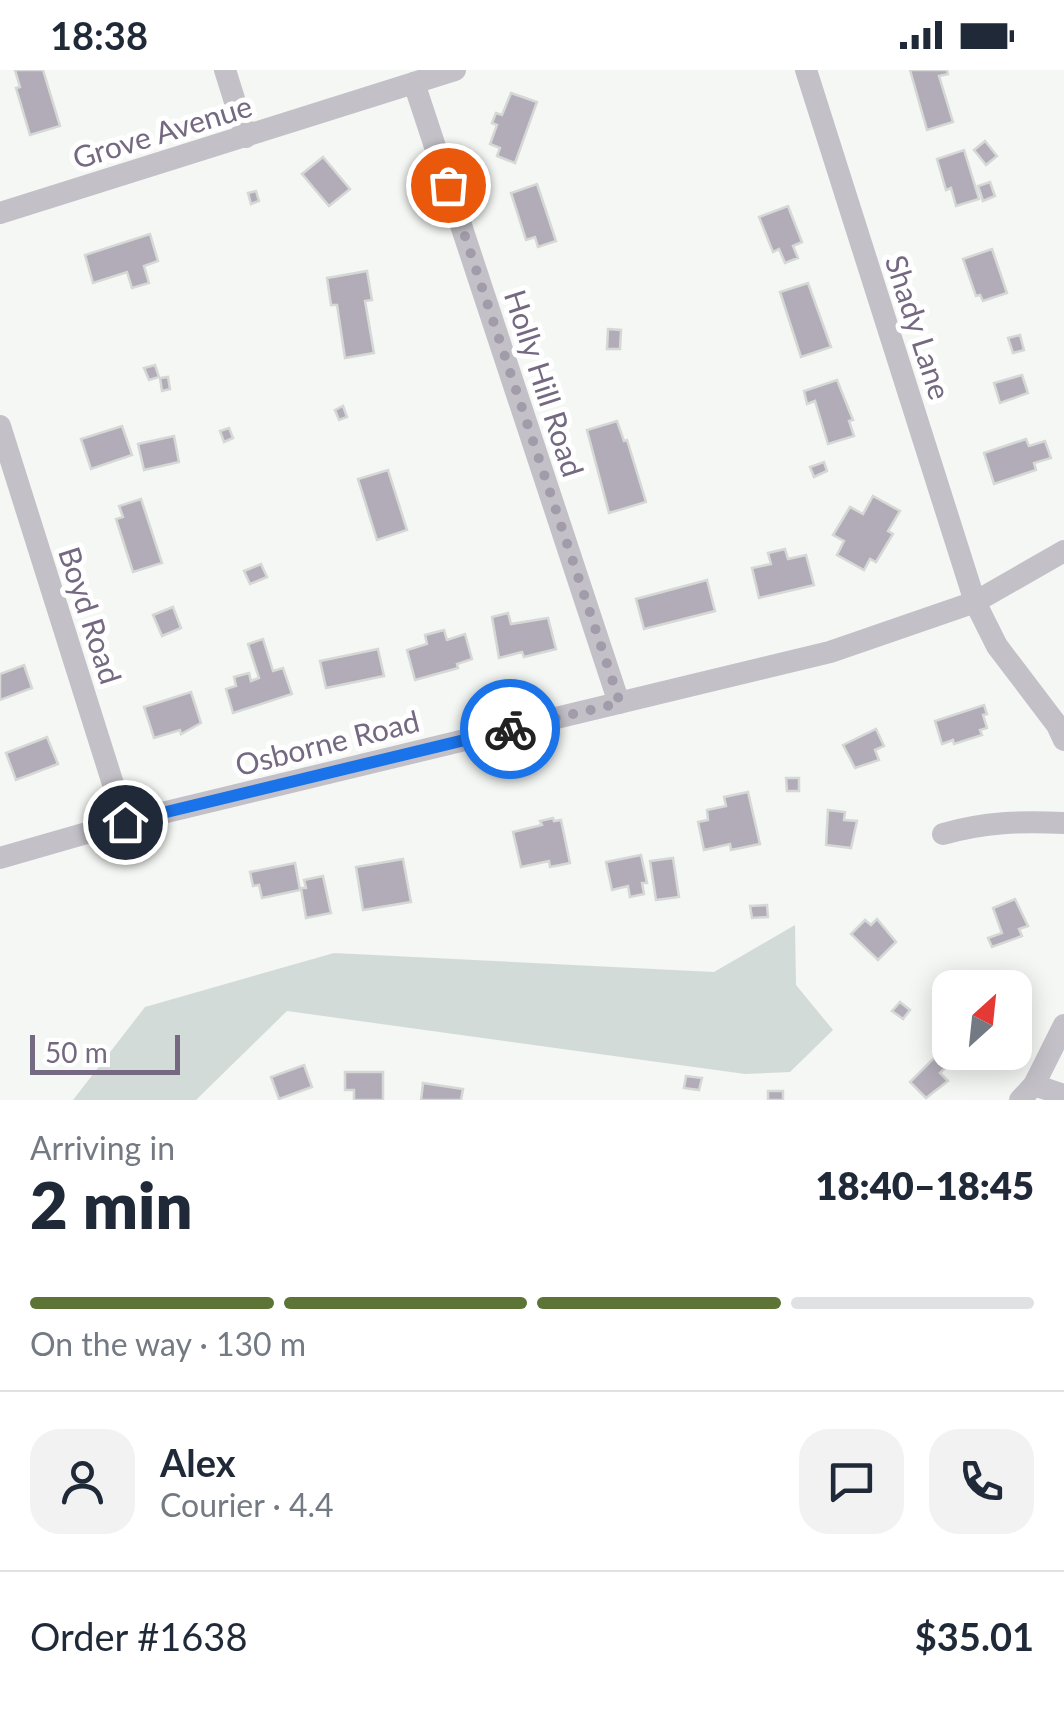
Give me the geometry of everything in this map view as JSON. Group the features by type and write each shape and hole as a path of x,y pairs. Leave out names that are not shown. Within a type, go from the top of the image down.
{"street":[{"path":"226,70 246,137"},
{"name":"Grove Avenue","path":"0,213 456,70"},
{"name":"Shady Lane","path":"806,70 975,602 997,646 1057,725 1064,740"},
{"name":"Holly Hill Road","path":"414,82 620,703"},
{"name":"Boyd Road","path":"0,426 125,822"},
{"name":"Osborne Road","path":"0,858 125,822 830,652 975,602 1064,551"},
{"path":"942,834 1011,820 1064,824"},
{"path":"1064,1026 1027,1092 1064,1095"}],"shaded area":[{"path":"795,925 796,985 833,1030 790,1072 745,1074 287,1011 196,1100 73,1100 145,1007 334,953 714,972"}],"building":[{"path":"15,70 43,70 60,126 30,135 16,88 20,87"},
{"path":"910,70 947,70 948,74 939,76 953,122 927,130"},
{"path":"511,93 537,102 515,163 497,156 500,148 490,144 497,125 492,123 496,113 502,115"},
{"path":"985,141 997,156 986,165 974,150"},
{"path":"964,150 979,199 956,206 951,188 946,190 937,159"},
{"path":"323,157 350,189 329,206 302,174"},
{"path":"990,182 995,196 983,201 978,186"},
{"path":"537,184 556,241 538,247 535,237 526,240 511,193"},
{"path":"256,191 259,201 251,204 248,193"},
{"path":"788,206 802,242 793,246 798,258 785,263 779,249 773,252 759,217"},
{"path":"150,234 158,261 144,266 149,283 132,288 127,272 93,283 85,255"},
{"path":"992,249 1007,293 983,301 980,295 976,296 963,259"},
{"path":"367,271 372,300 365,301 374,353 345,358 337,305 331,305 327,278"},
{"path":"808,283 831,347 801,357 780,292"},
{"path":"608,329 621,330 620,349 607,349"},
{"path":"1020,335 1024,350 1013,353 1008,338"},
{"path":"155,365 159,377 149,380 144,368"},
{"path":"1022,375 1028,393 1000,403 994,383"},
{"path":"168,377 170,389 162,391 160,378"},
{"path":"837,380 853,420 849,421 854,436 828,444 815,401 807,404 804,391"},
{"path":"343,406 347,417 339,420 335,410"},
{"path":"617,421 624,441 627,440 646,502 609,513 587,430"},
{"path":"122,426 132,455 91,469 81,439"},
{"path":"229,428 233,438 224,442 220,431"},
{"path":"174,436 179,462 144,470 138,444"},
{"path":"1026,439 1029,446 1045,441 1051,458 1034,463 1036,470 994,484 984,453"},
{"path":"824,462 827,471 814,477 810,467"},
{"path":"388,470 407,530 377,540 358,479"},
{"path":"873,496 900,511 888,531 893,534 876,562 870,559 864,570 837,555 844,541 833,535 850,507 863,514"},
{"path":"141,499 162,563 133,572 116,519 123,517 119,506"},
{"path":"785,549 788,559 806,555 814,585 759,598 752,568 771,564 768,553"},
{"path":"261,564 267,577 250,584 244,571"},
{"path":"707,580 715,611 644,629 636,599"},
{"path":"173,607 181,628 162,636 153,615"},
{"path":"508,613 511,624 548,618 556,649 499,658 492,617"},
{"path":"444,630 447,640 465,634 472,659 457,664 458,668 415,680 407,650 427,644 425,635"},
{"path":"263,639 273,671 283,668 292,694 233,713 226,689 236,686 234,677 249,673 251,681 259,678 248,644"},
{"path":"378,649 384,676 326,688 320,661"},
{"path":"24,665 32,688 0,700 0,674"},
{"path":"191,692 201,723 181,734 180,730 154,738 144,707"},
{"path":"984,705 987,728 980,730 982,735 942,744 935,721"},
{"path":"876,729 884,746 875,750 879,760 855,768 843,745"},
{"path":"47,737 58,764 16,780 6,753"},
{"path":"786,778 799,778 799,791 787,791"},
{"path":"748,792 760,844 731,850 730,844 704,850 698,822 708,820 707,810 726,806 724,797"},
{"path":"828,810 845,812 844,820 857,821 851,848 826,845"},
{"path":"553,818 561,820 570,863 550,867 549,861 521,867 513,832"},
{"path":"641,855 647,883 642,883 644,894 630,897 628,886 612,890 606,862"},
{"path":"673,858 679,897 656,900 650,861"},
{"path":"403,859 411,902 363,910 356,867"},
{"path":"295,863 300,890 262,898 259,885 253,886 250,872"},
{"path":"323,876 331,913 306,918 301,888 306,888 304,880"},
{"path":"1015,899 1028,926 1019,929 1022,936 992,947 988,938 1002,933 993,908"},
{"path":"767,905 768,917 752,918 750,906"},
{"path":"877,919 896,942 878,960 851,934 865,920 871,925"},
{"path":"900,1002 910,1010 903,1019 892,1011"},
{"path":"932,1060 932,1070 943,1070 940,1073 948,1081 926,1098 910,1082"},
{"path":"304,1065 312,1087 279,1099 271,1077"},
{"path":"345,1072 383,1072 383,1100 354,1100 354,1090 345,1090"},
{"path":"686,1076 702,1078 699,1090 684,1088"},
{"path":"423,1083 463,1089 461,1100 421,1100"},
{"path":"768,1091 783,1091 783,1100 768,1100"}],"way so far":[{"path":"448,185 620,703 510,729"}],"route":[{"path":"125,822 510,729"}]}
